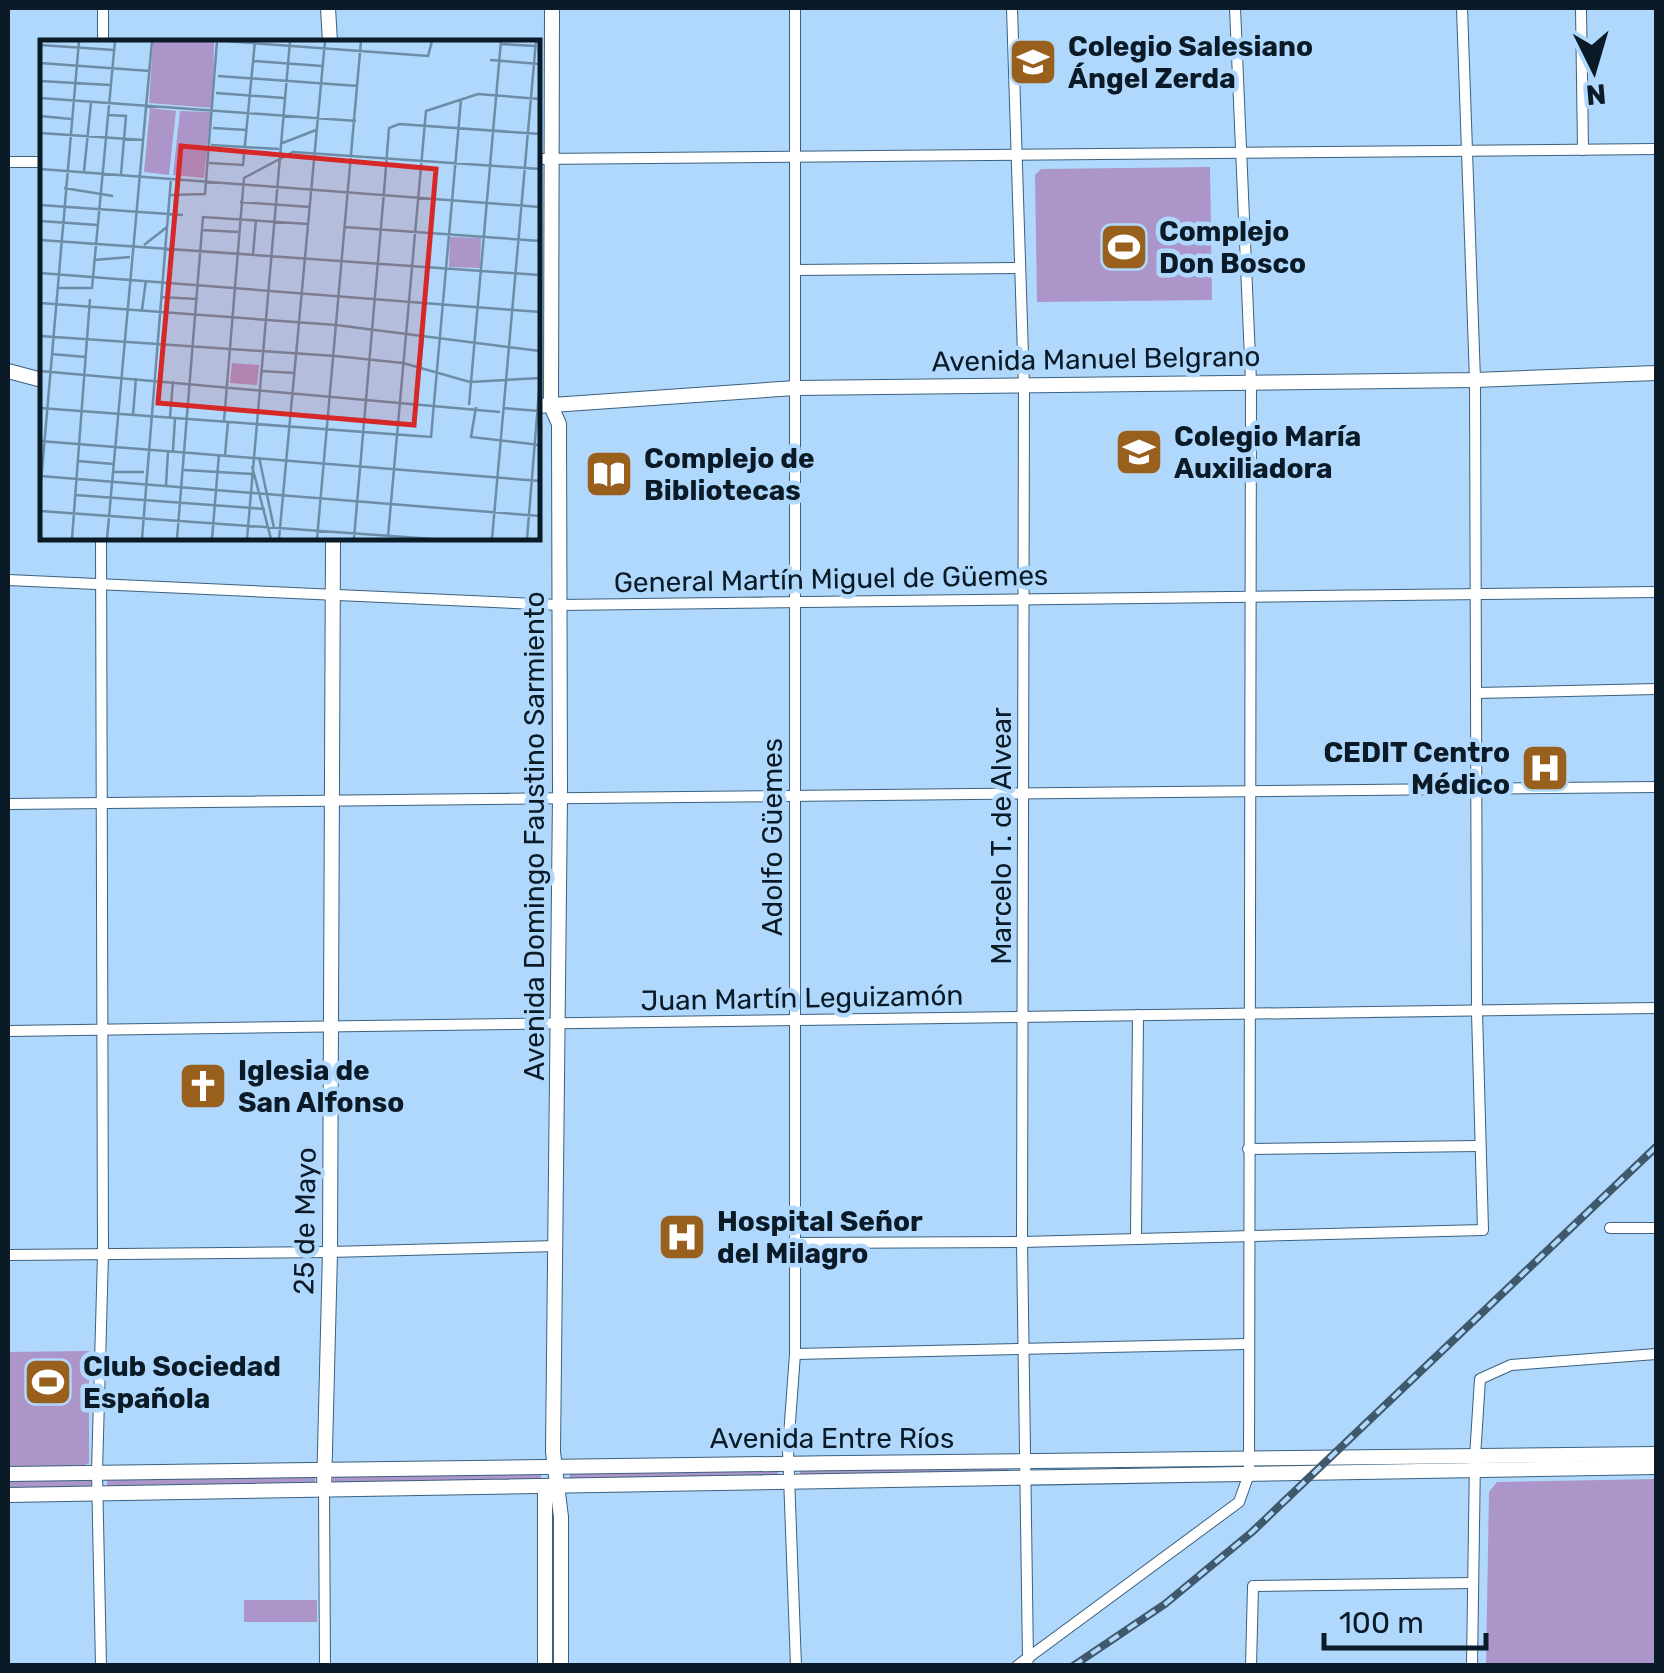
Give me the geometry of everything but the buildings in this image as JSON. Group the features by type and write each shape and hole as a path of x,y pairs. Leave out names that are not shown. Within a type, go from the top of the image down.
{"main road":[{"path":"328,8 330,40"},
{"name":"Avenida Domingo Faustino Sarmiento","path":"546,1666 558,1246 560,796 559,424 544,406 544,159 552,8"},
{"path":"8,371 40,379"},
{"name":"Avenida Manuel Belgrano","path":"544,406 795,388 1476,380 1656,373"},
{"name":"25 de Mayo","path":"324,1490 330,1252 334,540"},
{"name":"Avenida Entre Ríos","path":"8,1495 1025,1480 1249,1474 1656,1454"},
{"name":"Avenida Entre Ríos","path":"8,1474 1249,1458 1344,1467"},
{"name":"Avenida Entre Ríos","path":"1474,1464 1656,1467"},
{"name":"Avenida Domingo Faustino Sarmiento","path":"551,1485 561,1517 561,1666"}],"street":[{"path":"103,8 103,40"},
{"name":"Adolfo Güemes","path":"795,8 795,1354 789,1462 796,1666"},
{"name":"Marcelo T. de Alvear","path":"1012,8 1024,387 1024,1663"},
{"path":"1024,1663 1239,1502 1249,1474 1251,382 1236,8"},
{"path":"795,1243 1022,1242 1483,1230 1478,1146 1475,789 1476,380 1462,8"},
{"path":"1581,8 1583,150"},
{"path":"544,159 1467,153 1656,148"},
{"path":"8,162 40,162"},
{"path":"796,270 1019,268"},
{"path":"100,1666 97,1472 103,1254 102,540"},
{"name":"General Martín Miguel de Güemes","path":"8,580 559,605 1656,592"},
{"path":"1476,694 1656,690"},
{"path":"8,804 1656,786"},
{"name":"Juan Martín Leguizamón","path":"8,1030 1656,1008"},
{"path":"1136,1238 1138,1014"},
{"path":"1248,1150 1478,1146"},
{"path":"1610,1228 1656,1228"},
{"path":"8,1255 558,1246"},
{"path":"795,1354 1248,1344"},
{"path":"1472,1666 1474,1464 1480,1379 1511,1365 1656,1354"},
{"name":"25 de Mayo","path":"324,1490 325,1666"},
{"path":"1251,1666 1253,1586 1472,1583"}],"shaded area":[{"name":"Complejo Don Bosco","path":"1210,167 1212,300 1037,302 1035,175 1041,169"},
{"name":"Club Sociedad Española","path":"89,1351 89,1463 80,1467 8,1467 8,1352"},
{"path":"1008,1465 1009,1474 800,1477 800,1469"},
{"path":"778,1468 778,1477 570,1481 570,1472"},
{"path":"541,1472 541,1480 333,1484 333,1475"},
{"path":"315,1475 315,1484 107,1487 107,1479"},
{"path":"91,1478 91,1487 8,1488 8,1480"},
{"path":"1656,1479 1656,1665 1486,1665 1489,1492 1497,1482"},
{"path":"244,1600 317,1600 317,1622 244,1622"}],"railway":[{"path":"1073,1666 1165,1604 1252,1532 1656,1147"}],"place":[{"name":"Colegio Salesiano Ángel Zerda","path":"1033,62"},
{"name":"Complejo Don Bosco","path":"1124,247"},
{"name":"Colegio María Auxiliadora","path":"1139,452"},
{"name":"Complejo de Bibliotecas","path":"609,474"},
{"name":"CEDIT Centro Médico","path":"1545,768"},
{"name":"Iglesia de San Alfonso","path":"203,1086"},
{"name":"Hospital Señor del Milagro","path":"682,1237"},
{"name":"Club Sociedad Española","path":"48,1382"}]}
